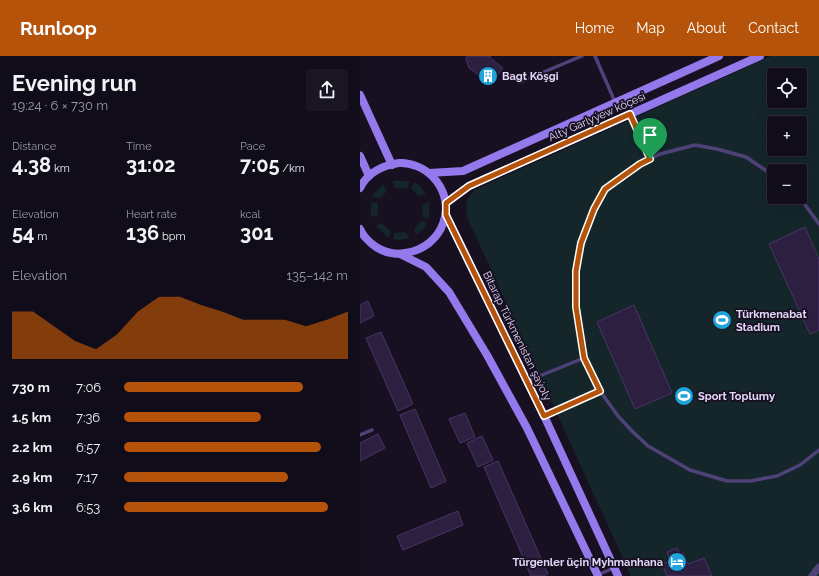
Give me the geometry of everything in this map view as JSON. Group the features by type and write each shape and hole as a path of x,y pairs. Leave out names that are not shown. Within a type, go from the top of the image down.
{"main road":[{"name":"Alty Garlyýew köçesi","path":"446,203 469,186 760,56"},
{"name":"Alty Garlyýew köçesi","path":"429,173 463,170 715,57"},
{"path":"360,95 392,165"},
{"path":"360,156 369,176"},
{"path":"360,188 372,173 386,166 401,163 416,166 429,173 437,181 443,192 446,203 446,215 442,228 435,238 425,247 413,252 400,254 389,253 379,249 370,243 360,228"},
{"name":"Bitarap Türkmenistan şaýoly","path":"446,215 544,416 618,576"},
{"path":"360,244 370,243"},
{"path":"400,254 426,267 449,292 487,355 527,428 597,576"}],"street":[{"path":"812,576 819,567"}],"lane":[{"path":"520,82 582,56"},
{"path":"595,56 615,102"},
{"path":"630,114 650,159"},
{"path":"767,171 746,157 717,149 695,146 660,154 640,164 605,189 594,209 581,243 576,271 576,307 584,358 600,391 618,416 633,432 648,446 690,470 727,481 750,481 777,476 800,466 819,450"},
{"path":"804,204 819,224"},
{"path":"527,381 584,358"},
{"path":"544,416 600,391"},
{"path":"360,435 372,430"},
{"path":"597,576 614,567"}],"shaded area":[{"name":"Sport Toplumy","path":"771,56 819,56 819,576 631,576 552,403 548,399 549,396 545,391 543,383 466,215 467,200 474,190"},
{"path":"392,181 410,181 407,188 395,188"},
{"path":"414,182 419,185 426,194 419,196 411,188"},
{"path":"383,184 387,191 380,199 372,196"},
{"path":"371,202 378,203 378,215 371,217"},
{"path":"429,202 429,219 423,216 422,205"},
{"path":"421,221 427,222 424,229 416,235 414,229"},
{"path":"381,223 391,232 389,238 376,226"},
{"path":"406,232 409,238 400,240 393,239 394,233"}],"building":[{"name":"Bagt Köşgi","path":"467,56 491,56 489,57 503,68 491,84 469,68 466,59"},
{"path":"805,227 819,259 819,330 810,334 769,244"},
{"path":"368,301 374,316 360,323 360,305"},
{"path":"634,305 672,393 635,409 597,322"},
{"path":"381,332 413,404 398,411 366,338"},
{"path":"415,409 446,481 431,488 400,415"},
{"path":"465,413 475,437 460,443 449,419"},
{"path":"378,434 385,448 360,461 360,443"},
{"path":"482,436 493,460 478,467 467,443"},
{"path":"498,461 548,574 543,576 531,576 484,467"},
{"path":"458,511 463,525 403,550 397,536"},
{"name":"Türgenler üçin Myhmanhana","path":"677,548 680,554 683,553 688,564 704,558 712,576 667,576 662,564 670,561 667,552"}],"place":[{"name":"Bagt Köşgi","path":"488,76"},
{"name":"Türkmenabat Stadium","path":"722,320"},
{"name":"Sport Toplumy","path":"684,396"},
{"name":"Türgenler üçin Myhmanhana","path":"677,562"}],"route":[{"path":"630,114 650,159 640,164 605,189 594,209 581,243 576,271 576,307 584,358 600,391 544,416 446,215 446,203 469,186 630,114"}]}
